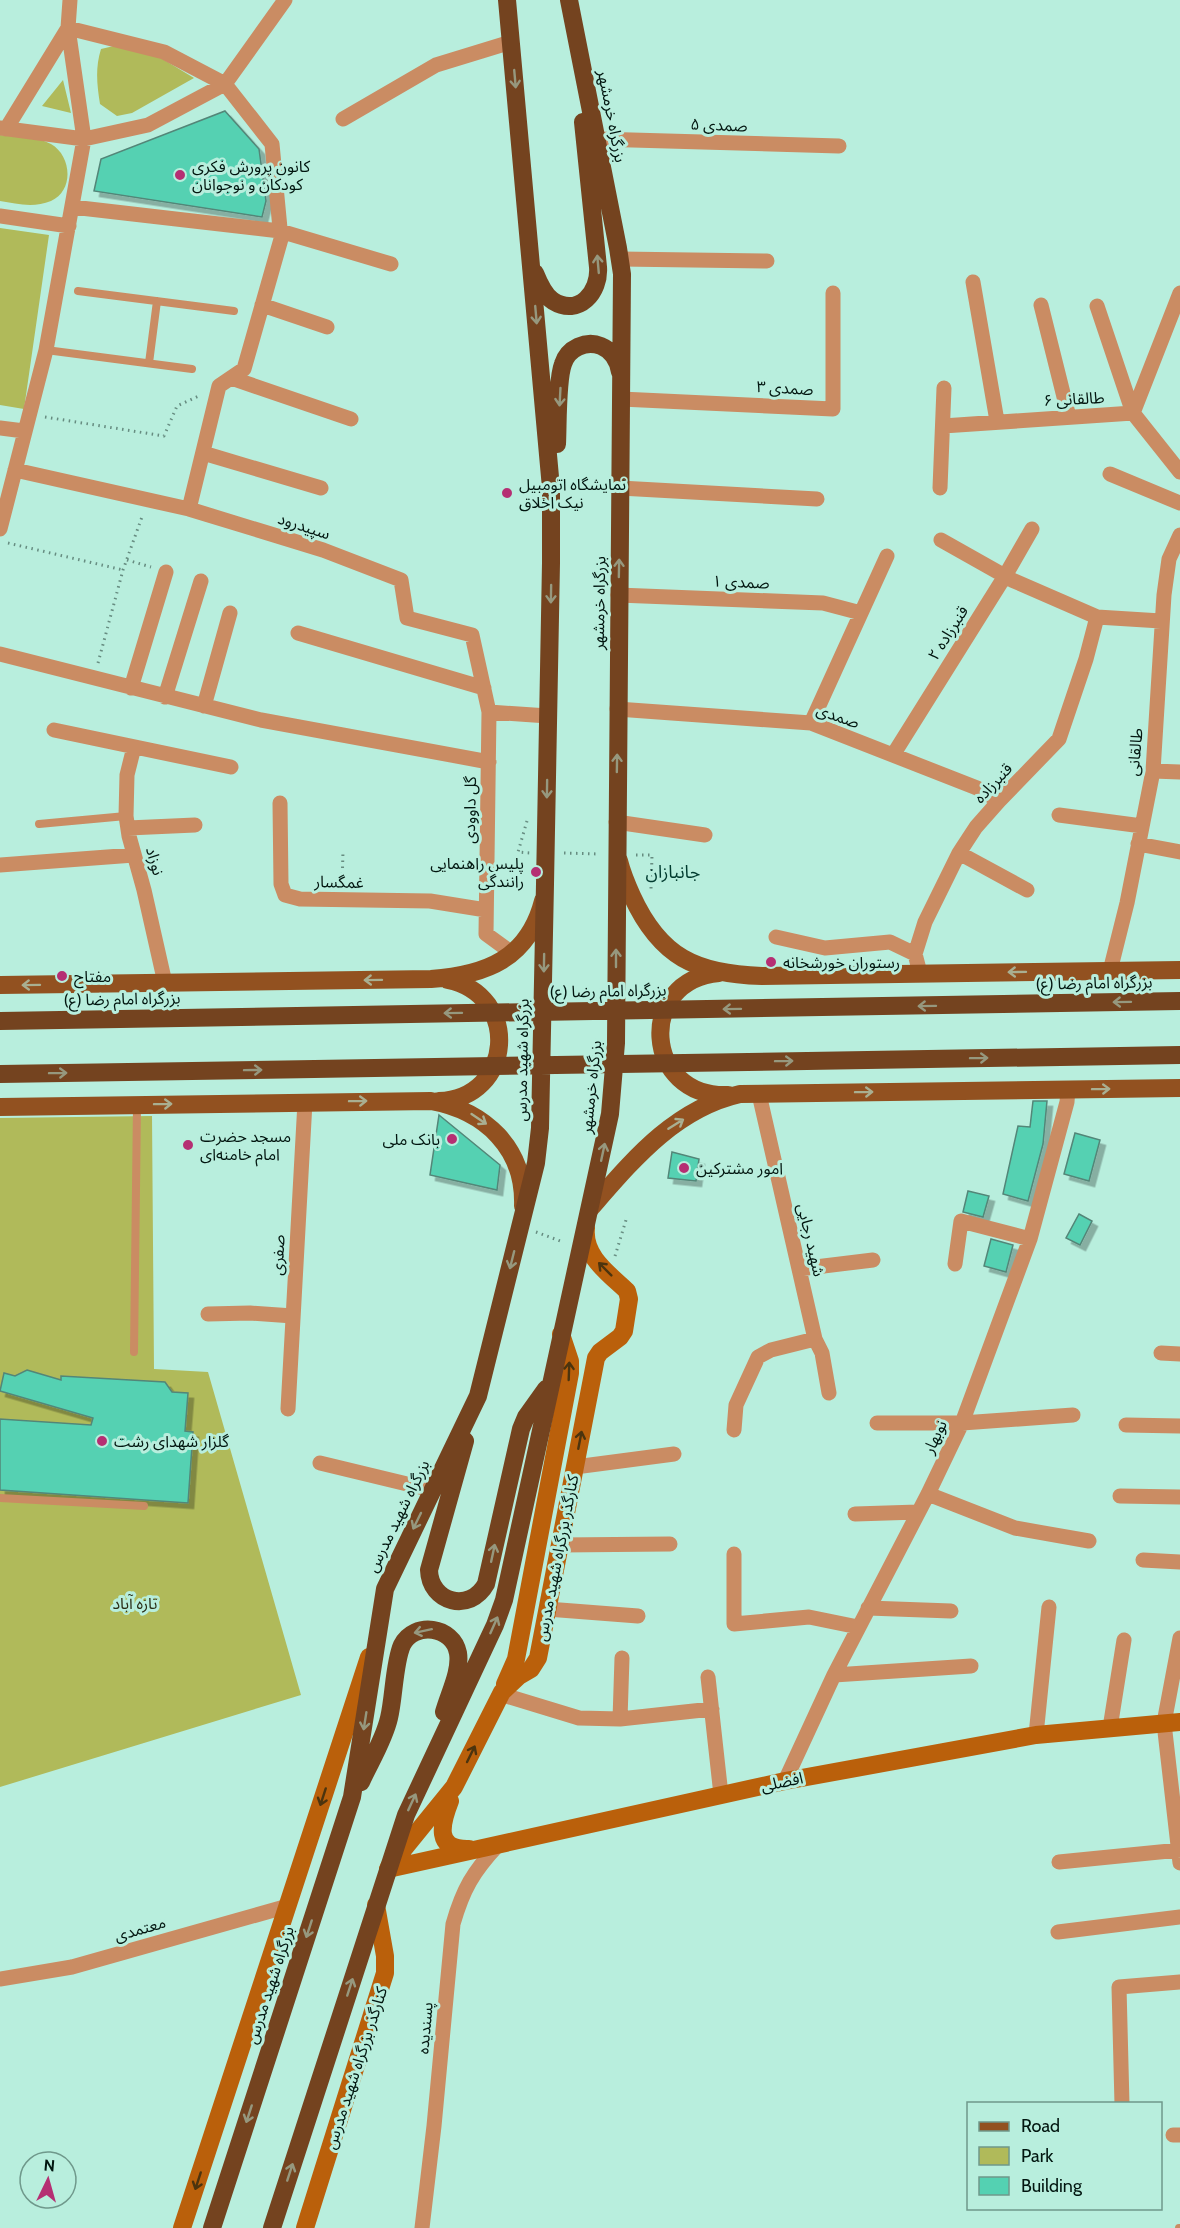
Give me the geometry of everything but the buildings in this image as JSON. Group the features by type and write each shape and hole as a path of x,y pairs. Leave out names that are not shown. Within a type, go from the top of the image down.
{"highway":[{"path":"507,0 548,452 551,563"},
{"path":"531,260 542,288 557,303 578,304 587,299 596,288 599,278 598,267 570,3"},
{"name":"بزرگراه خرمشهر","path":"570,3 620,260 621,399 616,822 618,852 614,1077 608,1131 588,1218"},
{"path":"546,884 551,563 562,364 568,355 580,346 590,344 600,346 616,358 621,379"},
{"name":"بزرگراه شهید مدرس","path":"212,2228 350,1804 387,1584 475,1402 523,1230 540,1136 546,884"},
{"name":"بزرگراه امام رضا (ع)","path":"0,1021 1180,1001"},
{"path":"0,1074 1180,1055"},
{"path":"272,2228 406,1815 502,1606 588,1218"},
{"path":"482,1382 429,1570 430,1581 438,1594 457,1602 476,1596 486,1584 521,1429 526,1417 551,1382"},
{"path":"350,1804 386,1728 402,1647 411,1635 420,1630 430,1629 440,1631 453,1641 458,1660 429,1765"}],"main road":[{"name":"بزرگراه امام رضا (ع)","path":"618,852 627,885 644,921 657,939 674,953 703,967 762,976 1180,970"},
{"path":"433,979 461,977 480,972 497,964 512,953 526,938 538,917 546,884"},
{"path":"733,973 707,974 680,988 665,1008 661,1023 660,1038 669,1066 686,1084 710,1094 1180,1088"},
{"path":"0,1107 428,1101 457,1098 479,1086 492,1070 499,1046 497,1022 484,1000 464,985 450,980 433,979"},
{"name":"بزرگراه امام رضا (ع)","path":"0,986 433,979"},
{"path":"588,1218 642,1150 665,1131 719,1101 753,1094"},
{"path":"428,1101 455,1107 472,1114 488,1125 505,1143 514,1160 522,1187 523,1230"}],"street":[{"path":"0,530 46,350 84,138 68,28 70,0"},
{"path":"68,28 3,129 84,138 148,125 225,84 285,0"},
{"path":"68,28 164,52 225,84 272,144 281,239 244,369 225,382 203,453 189,509"},
{"path":"343,119 436,65 511,42"},
{"name":"صمدی ۵","path":"597,139 839,146"},
{"path":"72,207 280,231 391,264"},
{"path":"0,216 69,226"},
{"path":"620,260 767,261"},
{"path":"973,282 997,421"},
{"name":"صمدی ۳","path":"621,399 833,409 833,293"},
{"path":"1133,413 1180,293"},
{"path":"262,305 327,327"},
{"path":"1041,305 1069,417"},
{"path":"1098,306 1133,413 1180,471"},
{"path":"225,382 351,418"},
{"path":"940,488 944,388"},
{"name":"طالقانی ۶","path":"943,426 1133,413"},
{"path":"0,428 24,431"},
{"path":"203,453 321,488"},
{"name":"سپیدرود","path":"15,470 189,509 323,550 400,580 407,618 472,635 489,712"},
{"path":"1110,474 1180,503"},
{"path":"620,488 817,499"},
{"name":"قنبرزاده ۲","path":"893,755 1032,529"},
{"name":"طالقانی","path":"1110,971 1127,903 1153,771 1161,621 1169,558 1180,535"},
{"path":"941,540 1005,576 1097,617 1161,621"},
{"path":"811,723 887,556"},
{"path":"131,688 166,572"},
{"path":"165,697 201,581"},
{"name":"صمدی ۱","path":"618,595 823,603 861,613"},
{"path":"204,706 230,613"},
{"name":"قنبرزاده","path":"915,954 925,922 959,853 976,827 1059,739 1086,659 1097,617"},
{"path":"298,633 484,688"},
{"path":"0,654 261,720 489,762"},
{"name":"صمدی","path":"617,710 811,723 977,788 999,801"},
{"path":"489,712 548,716"},
{"name":"گل داوودی","path":"489,712 486,934 512,953"},
{"path":"54,730 231,767"},
{"name":"نوزاد","path":"134,747 127,775 127,822 165,983"},
{"path":"1153,771 1180,772"},
{"name":"غمگسار","path":"280,803 281,884 285,895 300,899 430,901 486,910"},
{"path":"1059,815 1142,826"},
{"path":"127,822 195,825"},
{"path":"616,822 705,835"},
{"path":"1138,844 1180,852"},
{"path":"959,853 1027,890"},
{"path":"0,865 134,855"},
{"path":"776,937 825,948 890,942 915,954 920,973"},
{"name":"نوبهار","path":"785,1781 834,1675 928,1494 962,1423 1030,1239 1067,1102 1068,1089"},
{"name":"شهید رجایی","path":"753,1094 815,1339 822,1353 829,1393"},
{"name":"صفری","path":"288,1409 305,1102"},
{"name":"کنارگذر بزرگراه شهید مدرس","path":"388,1869 457,1783 500,1694 535,1664 596,1358 624,1331 629,1299 627,1291 589,1252 585,1239 588,1218"},
{"path":"956,1264 961,1221 1030,1239"},
{"path":"799,1269 873,1260"},
{"path":"208,1314 250,1313 293,1316"},
{"path":"561,1334 570,1361 570,1373 516,1659 500,1694 579,1718 620,1719 712,1709"},
{"path":"734,1430 736,1405 758,1357 771,1350 815,1339"},
{"path":"1161,1353 1180,1354"},
{"path":"878,1424 962,1423 1073,1414"},
{"path":"1126,1425 1180,1426"},
{"path":"575,1467 674,1454"},
{"path":"320,1463 432,1490"},
{"path":"928,1494 1015,1528 1089,1541"},
{"path":"1120,1496 1180,1497"},
{"path":"855,1514 918,1512"},
{"path":"560,1545 670,1544"},
{"path":"734,1554 734,1624 809,1617 858,1627"},
{"path":"1143,1560 1180,1562"},
{"path":"868,1608 951,1611"},
{"path":"1036,1735 1049,1608"},
{"path":"547,1609 638,1616"},
{"path":"182,2228 381,1622"},
{"path":"1059,1862 1180,1855 1172,1723 1180,1638"},
{"path":"1110,1728 1124,1640"},
{"path":"620,1719 622,1658"},
{"path":"834,1675 971,1666"},
{"path":"708,1677 721,1795"},
{"name":"افضلی","path":"388,1869 785,1781 1036,1735 1172,1723"},
{"path":"457,1783 443,1819 442,1833 446,1842 452,1847 462,1850 477,1849"},
{"name":"پسندیده","path":"422,2228 453,1924 461,1897 476,1869 498,1845"},
{"path":"288,1906 319,1897"},
{"name":"کنارگذر بزرگراه شهید مدرس","path":"305,2228 385,1973 386,1956 376,1905"},
{"name":"معتمدی","path":"0,1979 72,1967 288,1906"},
{"path":"1058,1932 1180,1917"},
{"path":"1122,2102 1119,1987 1180,1982"}],"lane":[{"path":"78,291 234,311"},
{"path":"149,363 157,301"},
{"path":"46,350 192,369"},
{"path":"39,824 127,822"},
{"path":"134,1352 136,1105"},
{"path":"0,1498 144,1506"}],"path":[{"path":"29,415 164,436 177,406 225,382"},
{"path":"94,679 123,570 148,500"},
{"path":"0,541 123,570"},
{"path":"529,814 518,852 540,853"},
{"path":"342,899 343,851"},
{"path":"563,853 618,852 652,855 651,890"},
{"path":"614,1260 626,1220"},
{"path":"523,1230 570,1244"}],"green space":[{"path":"118,45 156,55 194,78 132,113 117,116 100,104 97,76 101,49"},
{"path":"63,80 71,113 42,106"},
{"path":"0,135 39,140 58,149 68,173 64,190 51,201 38,204 26,205 0,201"},
{"path":"0,228 49,235 24,409 0,405"},
{"name":"تازه آباد","path":"152,1116 154,1369 208,1372 301,1695 0,1787 0,1118"}],"place":[{"name":"کانون پرورش فکری کودکان و نوجوانان","path":"180,175"},
{"name":"نمایشگاه اتومبیل نیک اخلاق","path":"507,493"},
{"name":"پلیس راهنمایی رانندگی","path":"536,872"},
{"name":"رستوران خورشخانه","path":"771,962"},
{"name":"مفتاح","path":"62,976"},
{"name":"بانک ملی","path":"452,1139"},
{"name":"مسجد حضرت امام خامنه‌ای","path":"188,1145"},
{"name":"امور مشترکین","path":"684,1168"},
{"name":"گلزار شهدای رشت","path":"102,1441"}],"district":[{"name":"جانبازان","path":"673,872"}]}
